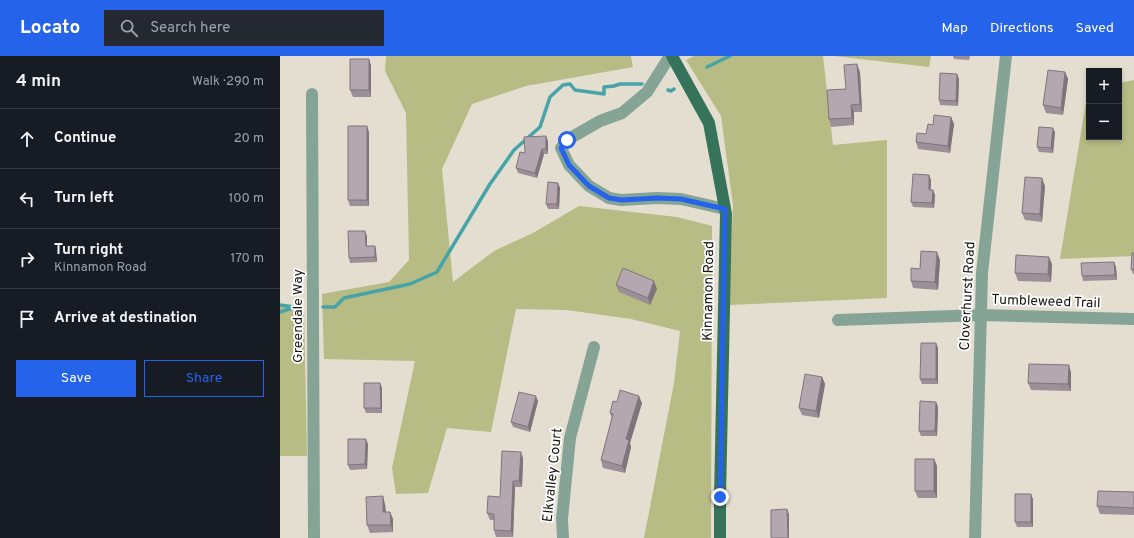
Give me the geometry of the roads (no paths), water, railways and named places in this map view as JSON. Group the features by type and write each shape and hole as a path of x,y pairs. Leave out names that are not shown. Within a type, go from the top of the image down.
{"main road":[{"name":"Kinnamon Road","path":"671,56 709,122 725,209 720,538"}],"street":[{"path":"671,56 647,92 622,113 600,121 567,140 561,148 569,165 589,186 609,198 622,200 657,198 681,199 725,209"},
{"name":"Cloverhurst Road","path":"975,538 982,273 1006,56"},
{"name":"Greendale Way","path":"312,94 314,538"},
{"name":"Tumbleweed Trail","path":"838,320 981,315 1134,319"},
{"name":"Elkvalley Court","path":"563,538 562,518 570,438 594,346"}],"waterway":[{"path":"707,67 730,56"},
{"path":"323,307 335,307 344,298 410,284 437,272 490,184 514,150 540,127 550,97 563,85 570,84 575,90 604,94 604,87 620,84 642,84"},
{"path":"668,90 671,91 674,89"},
{"path":"280,305 294,307"},
{"path":"280,312 295,307"}]}
